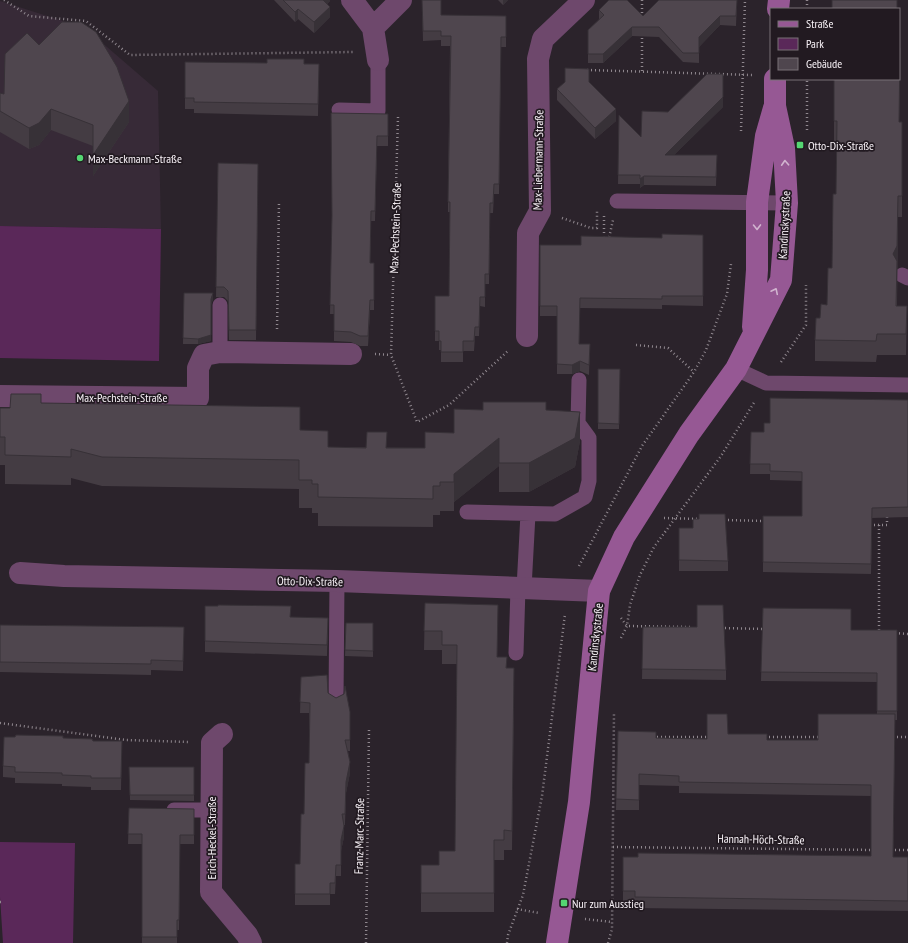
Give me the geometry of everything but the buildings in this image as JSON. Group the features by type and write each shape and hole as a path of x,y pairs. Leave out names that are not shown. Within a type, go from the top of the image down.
{"street":[{"path":"352,0 374,28 378,55"},
{"path":"374,28 402,0"},
{"name":"Max-Liebermann-Straße","path":"527,336 528,233 540,211 538,59 543,39 584,0"},
{"name":"Kandinskystraße","path":"557,943 579,802 599,591 624,537 689,434 736,369 781,280 787,203 784,148 775,106 766,77"},
{"name":"Kandinskystraße","path":"752,338 758,270 757,202 766,136 775,106"},
{"name":"Max-Pechstein-Straße","path":"0,396 198,398 198,368 204,355 220,352 351,354"},
{"name":"Otto-Dix-Straße","path":"20,573 64,576 337,581 521,588 567,588 599,591"},
{"name":"Erich-Heckel-Straße","path":"217,738 211,810 210,892 247,935 251,943"}],"lane":[{"path":"339,110 378,111 378,55"},
{"path":"617,201 787,203"},
{"path":"220,305 220,352"},
{"path":"736,369 766,384 908,385"},
{"path":"467,512 555,514 585,497 589,481 589,438 578,422 579,380"},
{"path":"516,653 528,514"},
{"path":"336,700 337,581"},
{"path":"160,810 211,810"}],"path":[{"path":"4,0 29,16 86,21 130,55 378,55"},
{"path":"642,0 642,20"},
{"path":"741,138 745,0"},
{"path":"642,27 642,72"},
{"path":"586,70 742,74 766,77"},
{"name":"Max-Pechstein-Straße","path":"399,115 391,355 417,422 449,405 500,357 527,336"},
{"path":"277,353 279,201"},
{"path":"540,211 591,228 597,228 598,215"},
{"path":"604,226 604,235"},
{"path":"507,943 508,935 523,895 542,796 567,588 642,446 694,372 706,350 727,294 731,263"},
{"path":"620,640 622,633 627,626 630,606 640,575 654,547 721,456 806,324"},
{"path":"636,345 668,348 694,372"},
{"path":"863,524 887,525 887,509"},
{"path":"637,518 707,519"},
{"path":"723,520 770,521"},
{"path":"879,525 880,632"},
{"path":"599,591 627,626 698,628"},
{"path":"714,628 769,629"},
{"path":"872,632 886,633"},
{"path":"894,633 908,634"},
{"path":"608,943 612,929 614,708"},
{"path":"0,723 126,740 217,738"},
{"name":"Franz-Marc-Straße","path":"366,943 369,729"},
{"path":"613,738 621,737"},
{"path":"645,737 717,737"},
{"path":"764,737 828,737"},
{"path":"892,737 908,737"},
{"name":"Hannah-Höch-Straße","path":"613,847 876,850"},
{"path":"884,850 908,850"}],"shaded area":[{"name":"Max-Beckmann-Straße","path":"0,1 85,28 158,91 161,229 0,226"}],"green space":[{"path":"0,226 161,229 159,361 0,358"},
{"path":"0,842 75,843 73,943 3,943 0,897"}],"place":[{"name":"Otto-Dix-Straße","path":"800,145"},
{"name":"Max-Beckmann-Straße","path":"80,158"},
{"name":"Nur zum Ausstieg","path":"564,903"}]}
